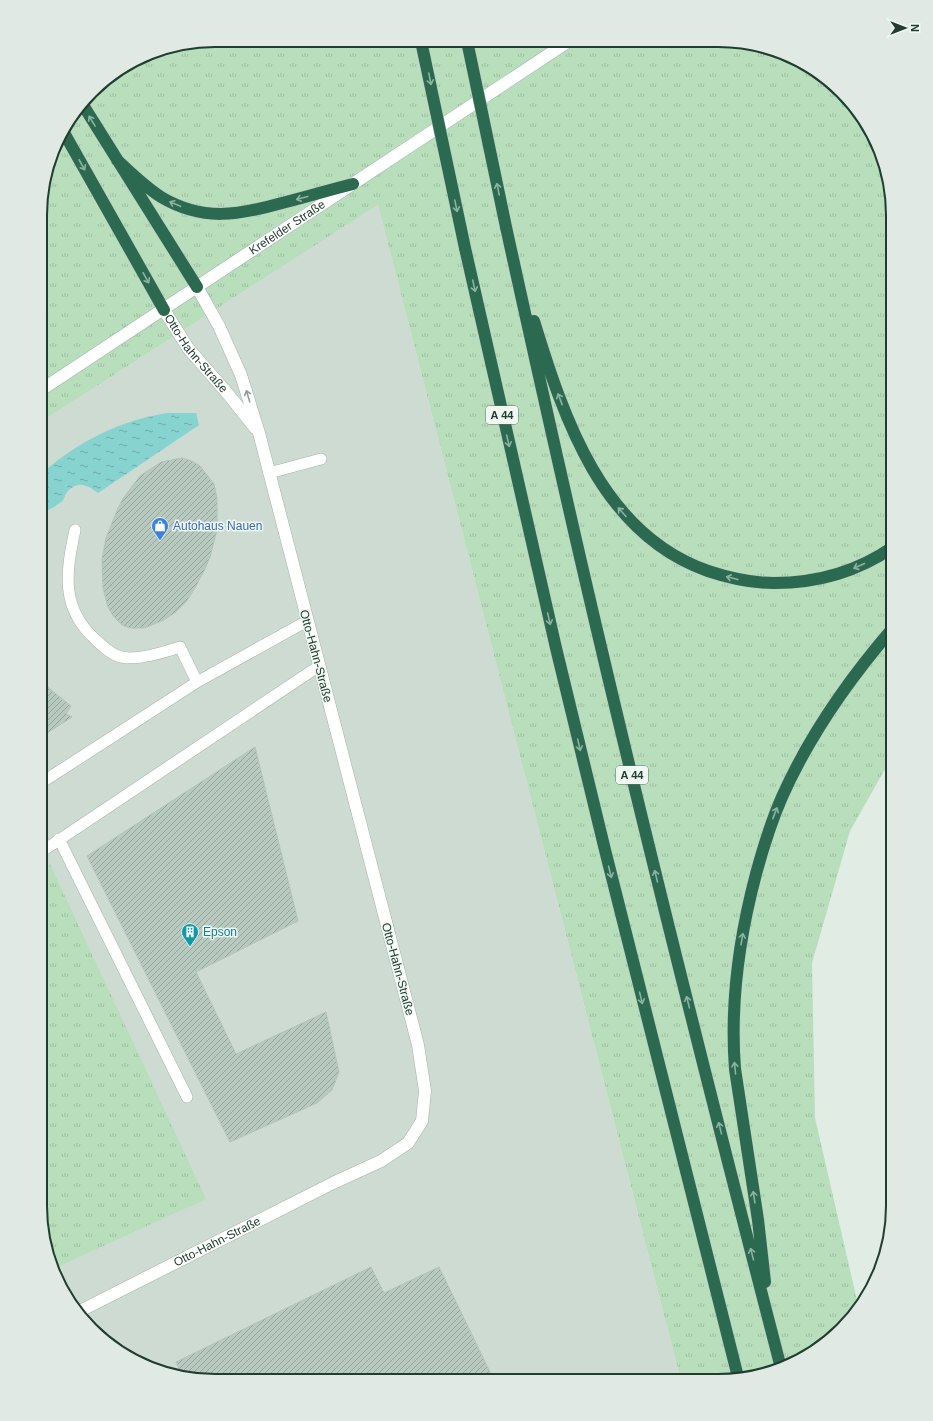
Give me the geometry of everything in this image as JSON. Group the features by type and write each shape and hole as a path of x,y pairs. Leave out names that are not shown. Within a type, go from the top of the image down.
{"highway":[{"name":"A 44","path":"423,47 465,248 552,633 604,850 737,1373"},
{"name":"A 44","path":"468,47 539,379 603,656 666,917 780,1362"},
{"path":"85,109 197,287"},
{"path":"66,137 164,310"},
{"path":"117,160 140,181 162,197 183,207 211,214 234,214 253,211 353,184"},
{"path":"506,227 538,334 570,422 596,476 628,518 649,539 678,558 702,569 739,580 767,583 803,581 835,575 864,564 886,551"},
{"path":"768,1319 761,1244 733,1052 735,985 744,922 759,860 781,798 794,770 839,696 871,652 886,636"}],"street":[{"name":"Krefelder Straße","path":"47,386 560,47"},
{"name":"Otto-Hahn-Straße","path":"83,1309 333,1183 381,1161 408,1143 422,1120 425,1091 418,1045 259,434 241,375 219,326 197,287"},
{"name":"Otto-Hahn-Straße","path":"164,310 188,348 228,394 259,434"}],"lane":[{"path":"269,473 321,460"},
{"path":"75,530 69,558 68,580 71,604 78,621 103,647 118,656 152,656 180,647 197,682"},
{"path":"47,780 197,682 307,621"},
{"path":"47,847 319,666"},
{"path":"60,839 187,1097"}],"shaded area":[{"path":"378,205 679,1374 193,1373 161,1365 141,1357 122,1346 96,1325 69,1290 56,1260 50,1239 47,1217 47,418"}],"green space":[{"path":"204,47 740,48 772,56 792,64 811,75 829,89 844,104 864,131 877,161 883,182 886,204 886,767 850,831 812,963 815,1118 857,1300 837,1325 811,1346 792,1357 772,1365 740,1373 679,1374 378,205 47,418 47,204 50,182 56,161 69,131 96,96 131,69 161,56 182,50"},
{"path":"50,864 206,1199 59,1266 50,1239 47,1217 47,866"}],"water":[{"path":"167,413 196,413 199,425 98,493 86,486 75,486 67,492 61,502 47,511 47,470 62,457 100,434 147,417"}],"building":[{"name":"Autohaus Nauen","path":"182,458 192,461 200,466 214,484 217,498 217,530 210,557 195,588 186,602 176,612 164,620 144,628 130,628 122,625 114,617 108,607 103,588 102,559 106,538 124,497 140,476 161,462"},
{"path":"47,686 71,706 66,714 72,717 47,733"},
{"name":"Epson","path":"255,747 298,921 196,972 236,1054 326,1012 339,1072 332,1090 317,1103 230,1142 87,856"},
{"path":"371,1267 384,1293 439,1267 491,1374 204,1374 180,1370 176,1362"}],"place":[{"name":"Autohaus Nauen","path":"160,541"},
{"name":"Epson","path":"190,947"}]}
